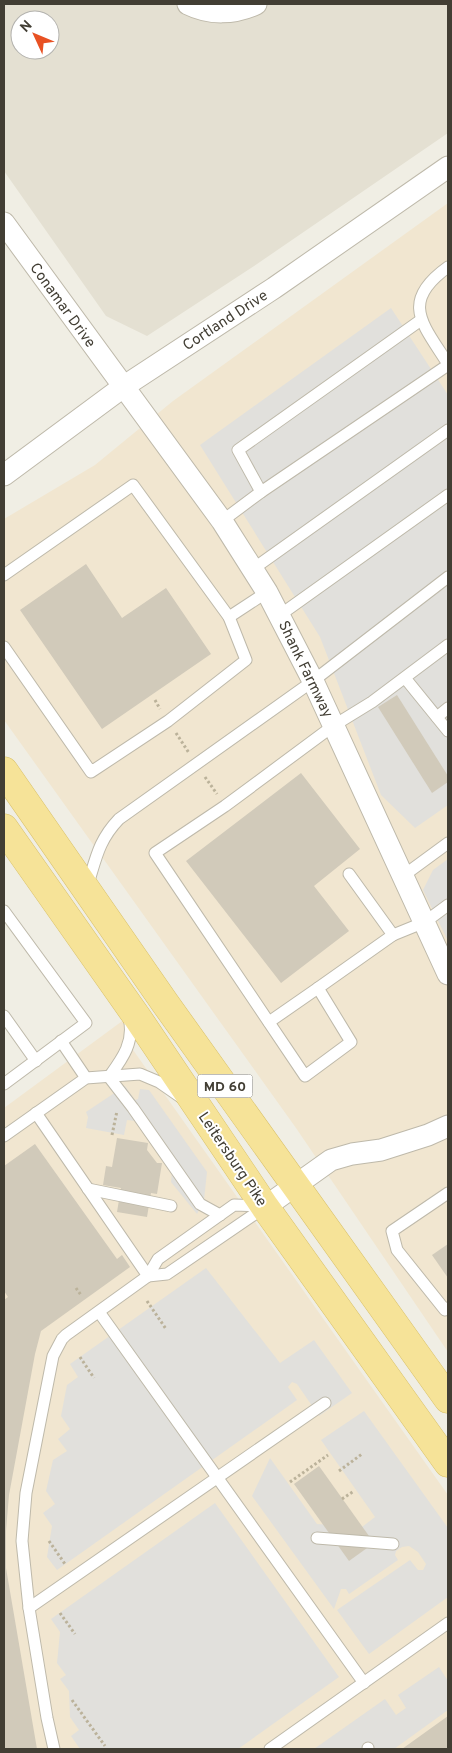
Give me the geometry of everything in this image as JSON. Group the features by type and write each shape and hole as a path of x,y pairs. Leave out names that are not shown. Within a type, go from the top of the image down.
{"main road":[{"name":"MD 60","path":"4,771 165,1003 448,1399"},
{"name":"Leitersburg Pike","path":"4,828 123,998 265,1207 448,1463"}],"street":[{"path":"188,4 209,12 229,12 256,4"},
{"name":"Cortland Drive","path":"4,475 123,387 274,288 448,167"},
{"name":"Conamar Drive","path":"4,223 123,387"},
{"name":"Shank Farmway","path":"123,387 222,521 267,592 313,681 448,971"},
{"path":"265,1207 331,1160 352,1154 381,1150 428,1135 448,1126"}],"lane":[{"path":"222,521 261,492 448,365 421,320 419,309 426,287 438,274 448,267"},
{"path":"261,492 238,450 421,320"},
{"path":"254,569 448,430"},
{"path":"4,575 133,485 229,617 246,660 168,721 91,772 4,647"},
{"path":"280,616 448,495"},
{"path":"87,889 99,849 107,832 119,819 313,681 448,577"},
{"path":"229,617 267,592"},
{"path":"318,988 351,1042 305,1076 155,853 225,806 333,726 372,702 448,645"},
{"path":"404,678 448,731"},
{"path":"437,717 448,708"},
{"path":"403,876 448,843"},
{"path":"349,874 393,935"},
{"path":"269,1022 393,935 425,922 448,905"},
{"path":"4,911 86,1023 4,1084"},
{"path":"109,1077 125,1054 129,1042 131,1027 123,998"},
{"path":"4,1016 36,1061"},
{"path":"61,1041 86,1078"},
{"path":"4,1136 86,1078 130,1074 146,1076 159,1082 200,1111"},
{"path":"109,1077 198,1201 204,1207 220,1214"},
{"path":"36,1113 148,1276"},
{"path":"88,1189 171,1206"},
{"path":"448,1193 392,1231 397,1250 445,1310 448,1308"},
{"path":"54,1749 29,1608 23,1559 23,1513 54,1351 64,1337 148,1276 158,1259 220,1214 234,1205 265,1207"},
{"path":"148,1276 167,1274 265,1207"},
{"path":"99,1312 364,1683"},
{"path":"29,1608 325,1403"},
{"path":"317,1538 393,1544"},
{"path":"270,1749 448,1624"}],"path":[{"path":"76,1288 81,1295"},
{"path":"147,1301 166,1329"},
{"path":"80,1357 94,1378"},
{"path":"339,1471 362,1454"},
{"path":"290,1482 328,1455"},
{"path":"342,1499 354,1490"},
{"path":"49,1541 66,1564"},
{"path":"60,1613 75,1634"},
{"path":"72,1700 105,1746"}],"shaded area":[{"path":"4,4 448,4 448,133 257,264 147,336 106,316 4,171"},
{"path":"448,203 448,1352 296,1128 4,720 4,519 95,465 173,401"},
{"path":"391,308 448,395 448,805 415,828 381,795 320,637 200,445"},
{"path":"448,859 448,941 423,890 433,870"},
{"path":"125,1019 126,1040 448,1495 448,1749 4,1749 4,1108"},
{"path":"125,1086 135,1100 138,1099 140,1089 149,1090 207,1172 204,1200 197,1214 171,1182 172,1172 135,1121 127,1120 124,1135 86,1128 88,1117 86,1112"},
{"path":"206,1268 280,1363 314,1340 352,1393 319,1416 297,1384 292,1382 288,1387 297,1400 57,1570 47,1557 52,1526 43,1513 55,1504 46,1491 53,1460 67,1451 58,1439 70,1429 61,1416 67,1385 78,1377 70,1364"},
{"path":"364,1411 448,1528 448,1597 369,1654 337,1610 410,1560 418,1570 423,1570 426,1564 418,1552 409,1546 402,1547 396,1551 395,1555 398,1560 349,1594 346,1589 341,1589 334,1609 252,1496 270,1458 317,1524 362,1527 375,1517 321,1440"},
{"path":"215,1503 339,1677 238,1749 80,1749 71,1736 79,1730 70,1717 69,1691 60,1679 66,1675 57,1663 60,1632 51,1619"},
{"path":"439,1667 448,1681 448,1710 394,1749 314,1749 385,1699 396,1715 406,1708 398,1695"}],"building":[{"path":"86,564 122,618 166,588 211,654 102,729 20,610"},
{"path":"397,695 448,776 448,782 432,793 378,707"},
{"path":"301,773 360,849 314,886 349,931 281,983 186,861"},
{"path":"117,1138 148,1143 147,1150 157,1163 162,1163 157,1194 151,1193 147,1217 117,1212 121,1188 103,1185 106,1166 112,1167"},
{"path":"35,1144 117,1259 122,1255 130,1267 41,1331 9,1495 6,1531 6,1568 37,1749 4,1749 4,1300 8,1297 4,1291 4,1166"},
{"path":"448,1244 448,1278 432,1255"},
{"path":"319,1466 374,1543 349,1561 294,1484"},
{"path":"448,1716 448,1749 402,1749"}]}
